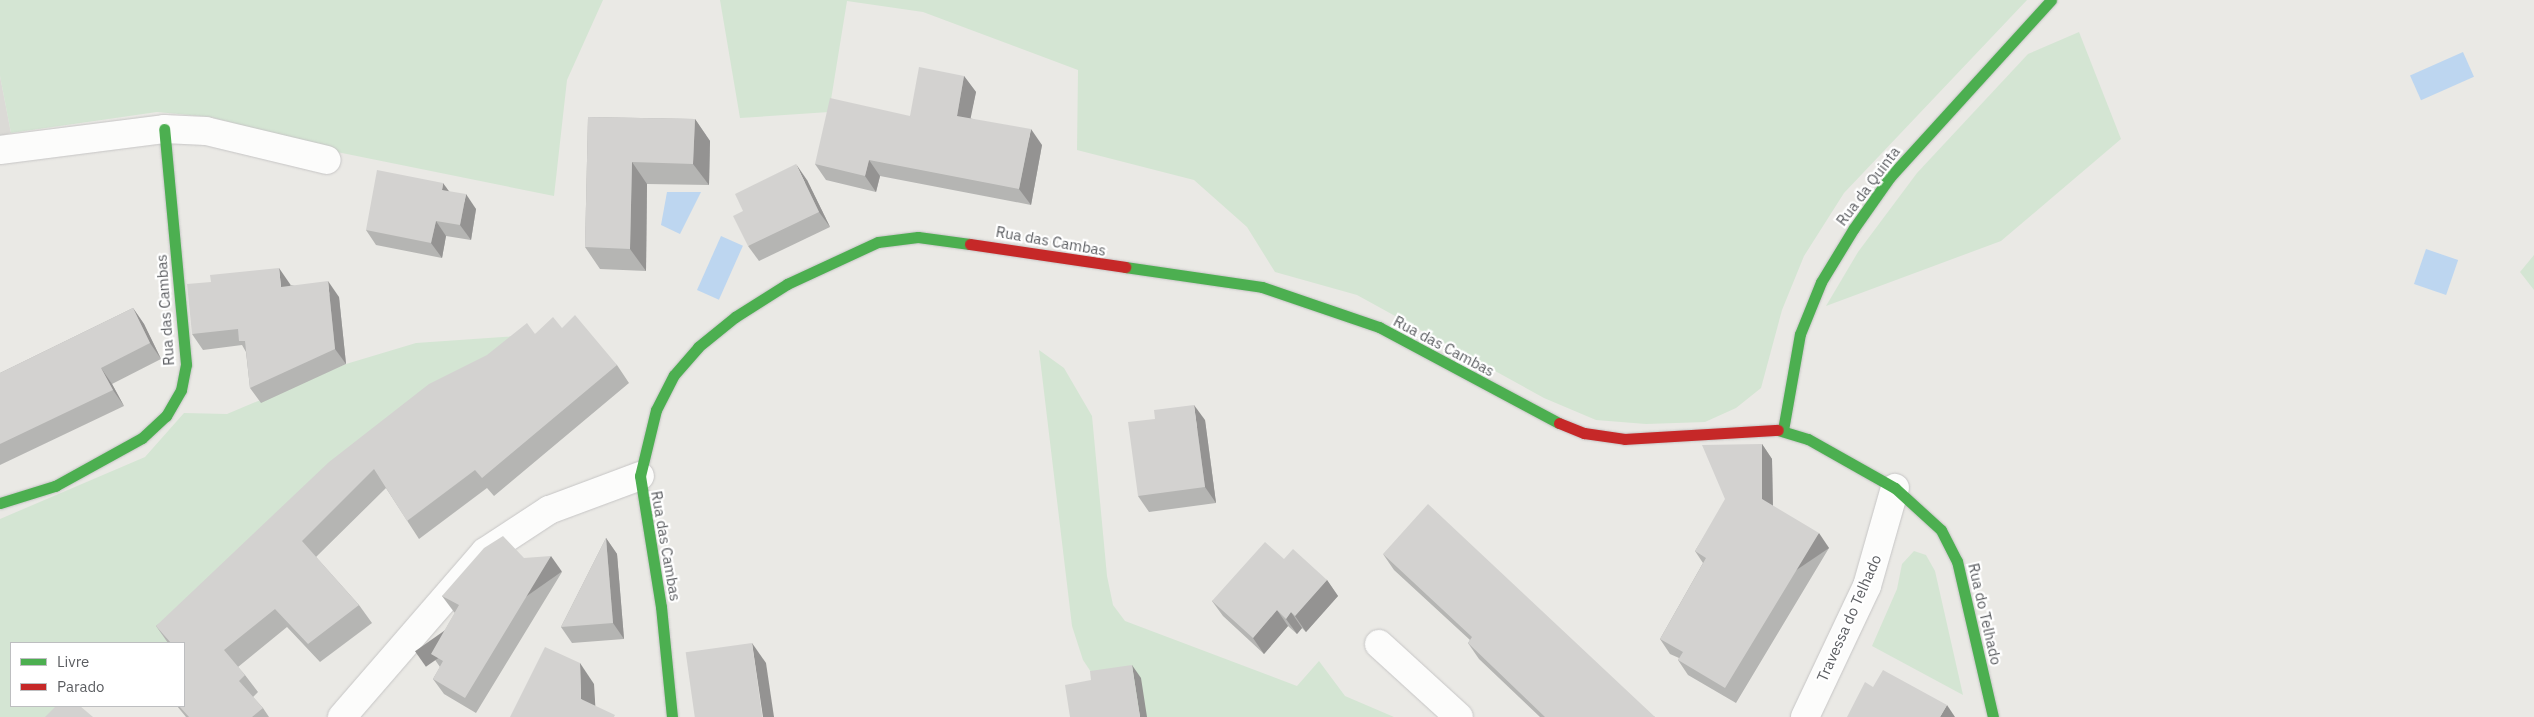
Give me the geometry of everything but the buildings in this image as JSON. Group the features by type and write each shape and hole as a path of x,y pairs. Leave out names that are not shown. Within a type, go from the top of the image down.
{"street":[{"name":"Rua da Quinta","path":"1783,430 1788,382 1800,334 1821,282 1854,228 1903,162 2051,0"},
{"name":"Rua das Cambas","path":"0,503 55,486 142,438 166,416 181,390 186,364 164,129"},
{"path":"0,150 164,129 206,132 327,160"},
{"name":"Rua das Cambas","path":"672,717 661,607 640,476 656,410 674,375 698,346 765,298 837,259 878,242 918,237 1262,287 1379,328 1548,418 1584,433 1625,439 1783,430"},
{"name":"Rua do Telhado","path":"1783,430 1808,439 1896,488 1940,530 1957,561 1993,717"},
{"path":"342,717 485,552 549,510 640,476"},
{"name":"Travessa do Telhado","path":"1805,717 1867,586 1896,488"},
{"path":"1379,644 1459,717"}],"shaded area":[{"path":"0,76 11,133 0,136"}],"green space":[{"path":"0,0 603,0 567,80 554,196 337,152 211,117 157,112 11,133 0,76"},
{"path":"720,0 2027,0 1844,193 1804,256 1782,310 1761,388 1736,408 1705,422 1646,424 1596,420 1544,398 1357,295 1275,272 1247,227 1194,180 1077,150 1078,70 923,12 847,1 829,112 740,118"},
{"path":"2079,32 2121,139 2001,241 1826,306 1858,252 1917,173 2028,54"},
{"path":"2534,255 2534,290 2520,272"},
{"path":"545,334 170,642 10,642 10,707 81,707 70,717 0,717 0,519 145,457 184,413 227,414 346,364 416,343"},
{"path":"1039,350 1064,368 1092,416 1107,576 1113,605 1125,621 1297,686 1319,661 1345,696 1394,717 1147,717 1099,684 1083,660 1072,626"},
{"path":"1914,551 1926,555 1935,571 1963,695 1872,646 1897,589 1902,564"}],"water":[{"path":"2463,52 2474,77 2421,100 2410,76"},
{"path":"667,192 701,192 680,234 661,225"},
{"path":"721,236 743,246 719,300 697,290"},
{"path":"2426,249 2458,260 2446,295 2414,284"}],"traffic: fast":[{"path":"1783,430 1800,334 1821,282 1854,228 1890,177 2051,0"},
{"path":"0,503 55,486 142,438 166,416 181,390 186,364 164,129"},
{"path":"672,717 661,607 640,476 656,410 674,375 698,347 735,317 787,284 878,242 918,237 970,244"},
{"path":"1125,267 1262,287 1379,327 1559,423"},
{"path":"1778,430 1808,439 1895,488 1941,530 1957,561 1993,717"}],"traffic: jam":[{"path":"970,244 1125,267"},
{"path":"1559,423 1584,433 1625,439 1778,430"}]}
